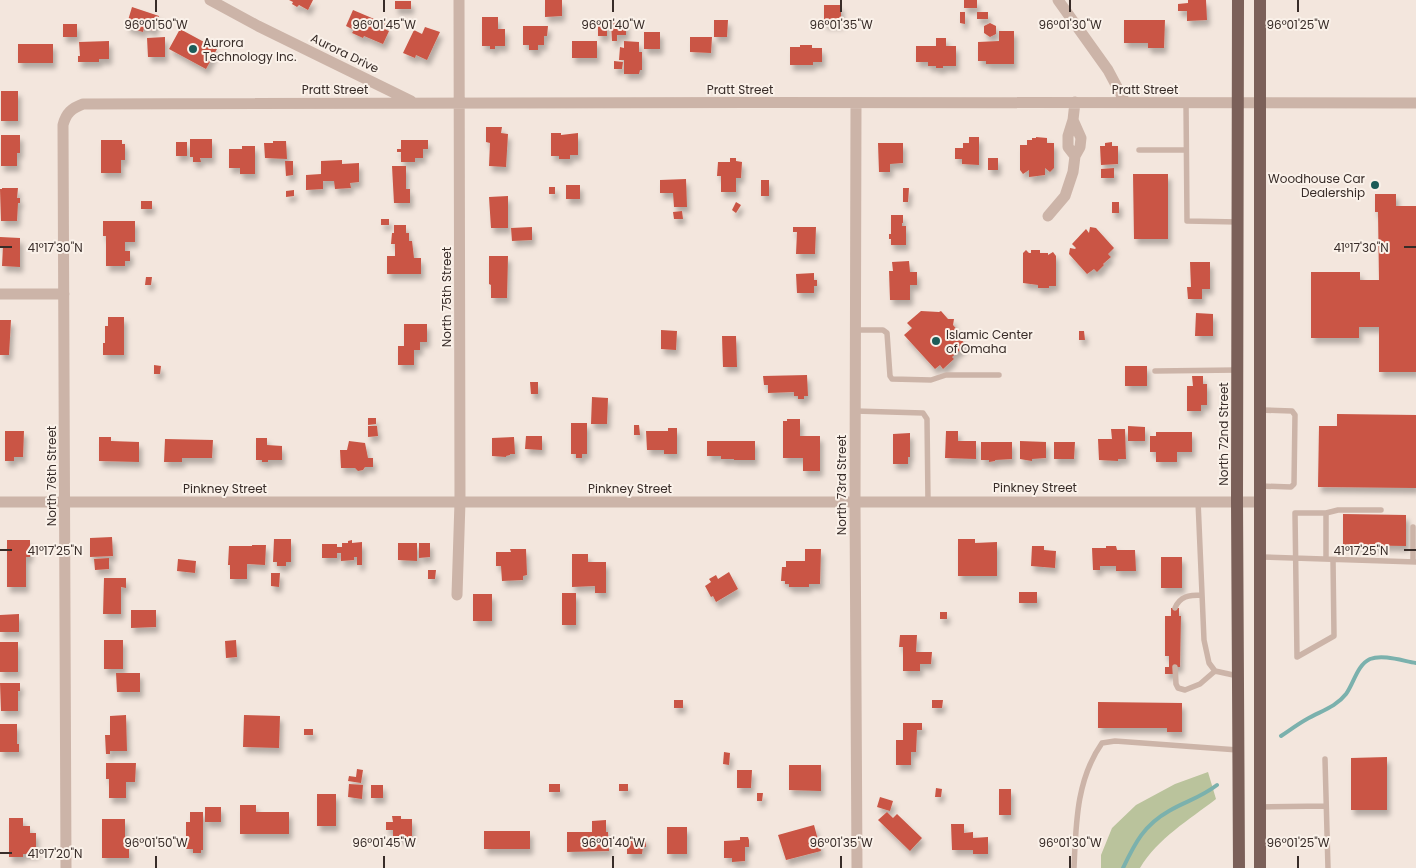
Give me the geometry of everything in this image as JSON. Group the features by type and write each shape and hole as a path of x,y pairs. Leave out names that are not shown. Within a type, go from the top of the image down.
{"main road":[{"name":"North 72nd Street","path":"1238,0 1237,501 1239,868"},
{"path":"1260,0 1260,868"}],"street":[{"name":"Aurora Drive","path":"210,0 258,26 415,103"},
{"name":"North 75th Street","path":"457,595 460,502 459,0"},
{"path":"1058,0 1108,70 1125,102"},
{"name":"Pratt Street","path":"67,114 75,107 83,104 1075,102 1416,104"},
{"path":"1048,216 1065,196 1073,172 1075,156 1068,147 1068,136 1073,120 1075,102"},
{"name":"North 73rd Street","path":"856,103 855,502 857,868"},
{"name":"North 76th Street","path":"66,868 63,125 67,114"},
{"path":"0,294 64,294"},
{"name":"Pinkney Street","path":"0,502 1260,502"}],"lane":[{"path":"1186,102 1186,221 1238,222"},
{"path":"1139,150 1186,150"},
{"path":"855,330 883,330 887,333 890,376 892,379 931,380 946,375 999,375"},
{"path":"1155,371 1237,370"},
{"path":"1260,410 1287,410 1292,411 1295,415 1295,480 1291,487 1260,486"},
{"path":"855,411 923,413 927,419 928,501"},
{"path":"1198,501 1204,640 1209,663 1215,672 1238,676"},
{"path":"1333,560 1334,636 1297,657 1295,513 1381,510"},
{"path":"1326,513 1326,559"},
{"path":"1260,557 1414,562 1413,528"},
{"path":"1175,608 1178,601 1184,597 1202,595"},
{"path":"1175,667 1176,684 1178,688 1185,690 1200,684 1215,672"},
{"path":"1074,868 1081,787 1092,757 1102,743 1115,741 1238,750"},
{"path":"1325,759 1328,868"},
{"path":"1260,807 1326,806"}],"green space":[{"path":"1208,772 1216,799 1165,839 1147,857 1140,868 1101,868 1101,855 1112,828 1136,805 1175,784"}],"building":[{"path":"289,0 313,0 308,10 299,5 297,7"},
{"path":"545,0 562,0 562,16 545,17"},
{"path":"964,0 977,0 977,8 964,8"},
{"path":"1188,0 1206,0 1207,20 1187,21 1187,11 1178,11 1178,4 1188,3"},
{"path":"395,1 411,1 411,9 395,9"},
{"path":"824,5 841,5 841,24 824,24"},
{"path":"132,7 159,16 154,31 144,27 143,32 126,27"},
{"path":"353,10 386,24 384,29 389,31 383,44 352,33 354,30 346,26"},
{"path":"960,12 965,12 965,24 960,23"},
{"path":"977,12 988,12 988,19 977,19"},
{"path":"482,17 498,17 498,29 505,29 505,46 495,46 495,49 490,49 490,46 482,46"},
{"path":"714,20 728,20 727,37 714,37"},
{"path":"1124,20 1165,20 1164,48 1148,48 1148,43 1124,43"},
{"path":"598,21 607,21 607,36 598,36"},
{"path":"611,22 626,22 626,35 617,35 617,41 612,41"},
{"path":"990,23 996,26 996,34 990,37 984,33 984,26"},
{"path":"63,24 77,24 77,37 63,37"},
{"path":"523,26 548,26 547,36 544,36 544,45 538,45 538,50 529,50 529,45 523,45"},
{"path":"425,27 440,32 427,60 416,55 415,58 403,53 414,30 422,34"},
{"name":"Aurora Technology Inc.","path":"180,29 217,49 206,69 169,49"},
{"path":"999,31 1014,31 1014,64 986,64 986,61 978,61 978,42 999,41"},
{"path":"644,32 660,32 660,49 644,49"},
{"path":"165,37 165,57 148,57 147,38"},
{"path":"690,37 712,37 711,53 690,52"},
{"path":"936,38 946,38 946,46 956,46 956,66 936,68 936,66 928,66 928,62 916,62 916,46 936,46"},
{"path":"109,41 109,59 99,59 99,62 78,62 78,56 80,56 79,42"},
{"path":"572,41 597,41 597,58 572,58"},
{"path":"624,41 639,42 639,52 642,52 642,70 640,70 639,74 624,74 624,60 619,60 620,47 624,48"},
{"path":"18,44 53,44 53,63 18,63"},
{"path":"800,45 812,45 812,48 822,48 822,62 813,62 813,65 790,65 790,47 800,47"},
{"path":"614,61 623,62 622,69 614,69"},
{"path":"1,91 18,91 18,121 1,121"},
{"path":"486,127 502,127 501,133 508,134 506,167 489,166 490,143 486,142"},
{"path":"551,133 561,133 561,135 578,133 578,155 570,155 570,159 559,159 559,156 551,156"},
{"path":"1,135 20,135 20,153 17,153 17,166 1,166"},
{"path":"969,137 979,137 979,165 962,164 962,159 955,159 955,148 963,148 963,143 969,143"},
{"path":"1032,138 1047,138 1047,143 1054,143 1054,168 1050,172 1045,168 1045,175 1029,177 1029,170 1023,174 1020,170 1020,145 1027,145 1027,140 1032,140"},
{"path":"190,139 212,139 212,158 200,158 201,162 193,162 193,157 190,157"},
{"path":"101,140 122,140 122,144 125,144 125,160 121,160 121,173 101,173"},
{"path":"401,140 428,140 428,149 423,149 423,158 415,158 415,162 401,162 401,152 397,152 397,149 401,149"},
{"path":"273,141 286,141 287,159 265,158 264,143 273,143"},
{"path":"176,142 187,142 187,156 176,156"},
{"path":"1112,142 1112,146 1118,146 1118,164 1101,165 1100,146 1105,146 1105,143"},
{"path":"878,143 903,143 903,163 890,164 890,172 879,172"},
{"path":"242,146 255,146 255,174 240,174 240,168 229,168 229,149 242,149"},
{"path":"730,158 736,158 736,161 742,162 741,178 736,178 736,192 721,192 721,176 717,176 718,162 730,162"},
{"path":"988,158 998,158 998,170 988,170"},
{"path":"342,160 342,164 359,163 359,182 350,183 351,188 335,189 334,181 323,181 323,189 306,190 306,175 321,174 321,161"},
{"path":"285,161 293,161 293,175 286,176"},
{"path":"392,166 406,166 406,189 410,189 410,203 394,203"},
{"path":"1114,168 1114,178 1101,178 1101,169"},
{"path":"1133,174 1168,174 1168,239 1134,239"},
{"path":"686,179 687,207 674,207 673,193 660,193 660,180"},
{"path":"761,180 769,180 769,196 761,196"},
{"path":"566,185 580,185 580,199 566,199"},
{"path":"549,187 555,187 555,194 549,194"},
{"path":"18,188 17,198 20,198 20,203 18,203 17,221 1,221 0,189"},
{"path":"903,188 909,188 908,202 903,202"},
{"path":"294,190 294,196 286,197 286,191"},
{"path":"1375,194 1396,194 1396,206 1416,206 1416,372 1379,372 1379,327 1359,327 1359,338 1311,338 1311,272 1360,272 1360,280 1379,280 1378,212 1375,212"},
{"path":"508,196 508,228 491,228 489,197"},
{"path":"141,201 152,201 152,209 141,209"},
{"path":"736,202 741,205 736,213 732,210"},
{"path":"1112,202 1119,202 1119,213 1112,213"},
{"path":"682,211 683,219 674,219 673,212"},
{"path":"891,215 903,215 902,226 906,226 906,245 891,245 889,234 891,234"},
{"path":"381,219 389,219 389,225 381,225"},
{"path":"103,221 135,221 135,242 125,242 125,251 130,251 130,261 125,261 125,266 106,266 106,236 103,236"},
{"path":"394,225 406,225 409,241 412,241 414,258 421,258 421,274 387,274 387,256 395,256 395,244 391,244"},
{"path":"532,227 532,240 512,241 511,228"},
{"path":"793,227 816,227 815,254 796,254 797,232 793,232"},
{"path":"1090,227 1096,228 1114,248 1108,254 1111,257 1097,272 1094,269 1087,274 1069,254 1070,248 1076,248 1072,244 1086,229 1089,233"},
{"path":"0,237 20,238 20,267 2,266 3,246 0,246"},
{"path":"1026,250 1031,253 1031,250 1040,250 1040,253 1048,253 1048,255 1053,252 1056,256 1056,286 1038,288 1038,285 1023,283 1023,253"},
{"path":"489,256 508,256 507,298 491,298"},
{"path":"909,261 910,272 917,272 917,285 910,285 910,300 890,300 889,271 893,271 892,262"},
{"path":"1190,262 1210,262 1210,289 1202,289 1202,299 1188,299 1187,287 1191,287"},
{"path":"814,273 814,280 817,280 817,286 814,286 814,293 797,293 796,274"},
{"path":"146,277 152,277 151,285 145,285"},
{"name":"Islamic Center of Omaha","path":"921,311 941,311 948,319 954,319 953,325 961,334 958,336 966,345 952,357 954,359 943,369 940,365 935,369 904,335 912,328 907,323"},
{"path":"1196,313 1213,314 1213,336 1195,336"},
{"path":"108,317 124,317 124,355 103,355 105,326 108,326"},
{"path":"0,320 11,320 9,355 0,355"},
{"path":"404,324 427,324 427,342 420,342 420,350 414,350 414,365 398,365 398,346 404,346"},
{"path":"661,330 677,331 676,350 661,349"},
{"path":"1079,331 1084,331 1085,340 1079,340"},
{"path":"722,336 736,336 737,367 723,367"},
{"path":"154,365 161,366 160,374 154,374"},
{"path":"1125,366 1147,366 1147,386 1125,386"},
{"path":"807,375 808,396 804,396 804,399 798,399 798,396 794,396 794,392 768,393 768,385 764,385 763,376"},
{"path":"1192,376 1203,376 1203,384 1207,384 1207,405 1201,405 1201,411 1187,411 1187,386 1193,386"},
{"path":"530,382 538,382 538,394 531,394"},
{"path":"592,397 608,398 607,424 591,424"},
{"path":"1337,414 1416,415 1416,488 1318,487 1319,426 1337,426"},
{"path":"368,418 376,418 376,424 368,425"},
{"path":"787,419 800,419 800,436 820,436 820,471 803,471 803,458 783,458 783,421 787,421"},
{"path":"571,423 587,423 587,454 582,454 582,458 576,458 576,454 571,454"},
{"path":"634,425 639,425 640,435 634,435"},
{"path":"368,426 377,426 378,436 368,437"},
{"path":"1128,426 1145,427 1145,441 1128,441"},
{"path":"668,428 677,428 677,454 664,454 664,450 647,450 646,431 668,431"},
{"path":"1111,429 1125,429 1126,459 1118,459 1118,461 1099,460 1098,439 1112,439"},
{"path":"5,431 24,431 23,457 14,457 14,461 5,461"},
{"path":"946,431 958,431 958,441 976,441 976,459 945,458"},
{"path":"1156,432 1192,432 1192,452 1177,452 1177,462 1156,462 1156,452 1150,452 1150,436 1156,436"},
{"path":"910,433 910,457 908,457 908,464 893,464 893,434"},
{"path":"526,436 542,436 542,450 525,449"},
{"path":"99,437 111,437 111,441 139,442 139,462 99,461"},
{"path":"514,437 515,454 510,454 506,457 492,456 492,438"},
{"path":"256,438 267,438 267,445 282,446 282,460 262,462 262,460 256,460"},
{"path":"165,439 213,440 212,458 182,458 182,462 164,462"},
{"path":"349,441 365,443 368,458 373,458 373,467 365,467 363,470 358,471 355,468 341,468 340,450 347,450"},
{"path":"707,441 755,441 755,460 721,459 721,456 707,456"},
{"path":"1020,441 1046,442 1046,458 1032,459 1032,461 1020,459"},
{"path":"981,442 1012,442 1012,459 989,462 989,460 981,460"},
{"path":"1054,442 1075,442 1074,459 1054,459"},
{"path":"1343,514 1406,515 1406,546 1343,545"},
{"path":"112,537 113,556 90,557 90,538"},
{"path":"274,539 291,539 291,562 286,562 286,566 277,566 277,562 273,562"},
{"path":"958,539 975,539 975,543 997,542 997,576 958,576"},
{"path":"7,540 30,540 30,557 26,557 26,587 7,587"},
{"path":"352,540 352,543 362,542 362,565 357,565 357,557 354,557 354,560 341,561 341,553 337,553 337,558 322,558 322,544 337,544 337,547 342,547 342,543 348,543 348,541"},
{"path":"398,543 417,543 417,561 398,560"},
{"path":"419,543 430,543 430,557 419,558"},
{"path":"266,545 265,565 247,564 247,579 230,579 230,565 228,565 229,546"},
{"path":"1032,546 1044,546 1044,550 1056,551 1055,568 1031,566"},
{"path":"1106,546 1116,546 1117,550 1135,550 1136,571 1116,571 1116,566 1100,566 1100,570 1093,570 1092,548 1106,548"},
{"path":"510,549 526,549 527,575 523,576 523,580 502,581 501,566 496,566 496,552 511,552"},
{"path":"805,549 821,549 820,584 809,584 809,587 789,587 789,584 785,584 785,581 781,581 782,567 786,567 786,561 805,561"},
{"path":"572,554 588,554 588,562 606,562 606,593 595,593 595,586 572,587"},
{"path":"1161,557 1182,557 1182,588 1161,588"},
{"path":"109,558 109,569 95,570 94,559"},
{"path":"178,559 196,561 195,573 177,571"},
{"path":"428,570 436,570 435,579 428,579"},
{"path":"729,572 738,589 716,602 705,586 711,582 709,579 716,575 718,579"},
{"path":"271,573 280,573 279,587 271,586"},
{"path":"104,578 126,578 126,588 121,587 121,614 103,614"},
{"path":"1019,592 1037,592 1037,603 1019,603"},
{"path":"562,593 576,593 576,625 562,625"},
{"path":"473,594 492,594 492,621 473,621"},
{"path":"1171,608 1179,608 1179,616 1181,616 1180,667 1173,667 1173,674 1165,674 1165,667 1169,667 1169,656 1165,656 1165,616 1171,616"},
{"path":"131,610 156,610 156,627 131,628"},
{"path":"940,612 947,612 947,619 940,619"},
{"path":"19,614 19,632 0,632 0,615"},
{"path":"900,635 917,635 916,652 932,652 931,664 920,664 920,671 903,671 903,647 899,647"},
{"path":"104,640 123,640 123,669 104,669"},
{"path":"236,640 237,657 226,658 225,641"},
{"path":"0,642 18,642 18,672 0,672"},
{"path":"116,673 140,673 140,692 117,692"},
{"path":"0,683 20,683 18,711 1,711"},
{"path":"674,700 683,700 683,708 674,708"},
{"path":"932,700 943,700 942,708 932,708"},
{"path":"1098,702 1182,703 1182,732 1167,732 1167,728 1098,728"},
{"path":"126,715 127,751 110,751 110,754 106,754 105,735 110,735 110,716"},
{"path":"244,715 280,716 279,748 243,747"},
{"path":"903,723 922,723 922,730 917,730 916,752 911,752 911,765 896,765 896,740 903,740"},
{"path":"0,724 17,724 19,752 0,752"},
{"path":"304,729 313,729 313,735 304,735"},
{"path":"724,752 730,753 729,765 723,764"},
{"path":"1387,757 1387,810 1351,810 1351,758"},
{"path":"106,763 136,763 135,782 126,782 126,798 109,798 109,779 106,779"},
{"path":"789,765 821,765 821,791 789,790"},
{"path":"357,769 363,770 361,783 348,781 349,776 356,777"},
{"path":"737,770 752,770 751,788 737,788"},
{"path":"349,784 363,785 362,799 348,797"},
{"path":"549,784 560,784 560,792 549,792"},
{"path":"619,784 628,784 628,791 619,791"},
{"path":"371,785 383,785 383,798 371,798"},
{"path":"936,788 942,789 941,797 935,797"},
{"path":"999,789 1011,789 1011,815 999,815"},
{"path":"757,793 763,793 762,801 757,801"},
{"path":"317,794 336,794 336,826 317,826"},
{"path":"880,797 893,801 890,811 877,807"},
{"path":"240,805 256,805 256,812 289,812 289,834 240,834"},
{"path":"205,807 221,807 221,822 205,822"},
{"path":"190,812 203,812 203,850 201,850 201,853 193,853 193,849 186,849 186,822 190,822"},
{"path":"887,812 893,818 897,814 922,838 910,851 878,820"},
{"path":"392,816 401,816 401,819 412,819 412,836 400,839 400,836 393,836 393,830 386,830 386,822 393,822"},
{"path":"9,818 23,818 23,826 30,826 30,833 36,833 36,854 23,854 23,857 9,857"},
{"path":"102,819 125,819 125,847 129,847 129,858 102,858"},
{"path":"606,820 609,851 567,852 567,832 592,832 592,821"},
{"path":"951,824 964,824 964,833 973,832 973,838 988,837 988,854 973,854 973,850 952,850"},
{"path":"814,825 821,851 786,860 778,835"},
{"path":"667,827 687,827 687,854 667,854"},
{"path":"484,831 530,831 530,849 484,849"},
{"path":"740,837 748,837 749,840 749,847 745,847 745,861 732,862 732,858 724,858 724,841 740,840"},
{"path":"627,838 646,838 646,847 643,847 642,854 627,854"}],"waterway":[{"path":"1281,736 1338,702 1349,690 1362,665 1370,659 1387,658 1416,663"},
{"path":"1123,868 1141,835 1153,822 1160,816 1217,785"}],"place":[{"name":"Aurora Technology Inc.","path":"193,49"},
{"name":"Woodhouse Car Dealership","path":"1375,185"},
{"name":"Islamic Center of Omaha","path":"936,341"}]}
